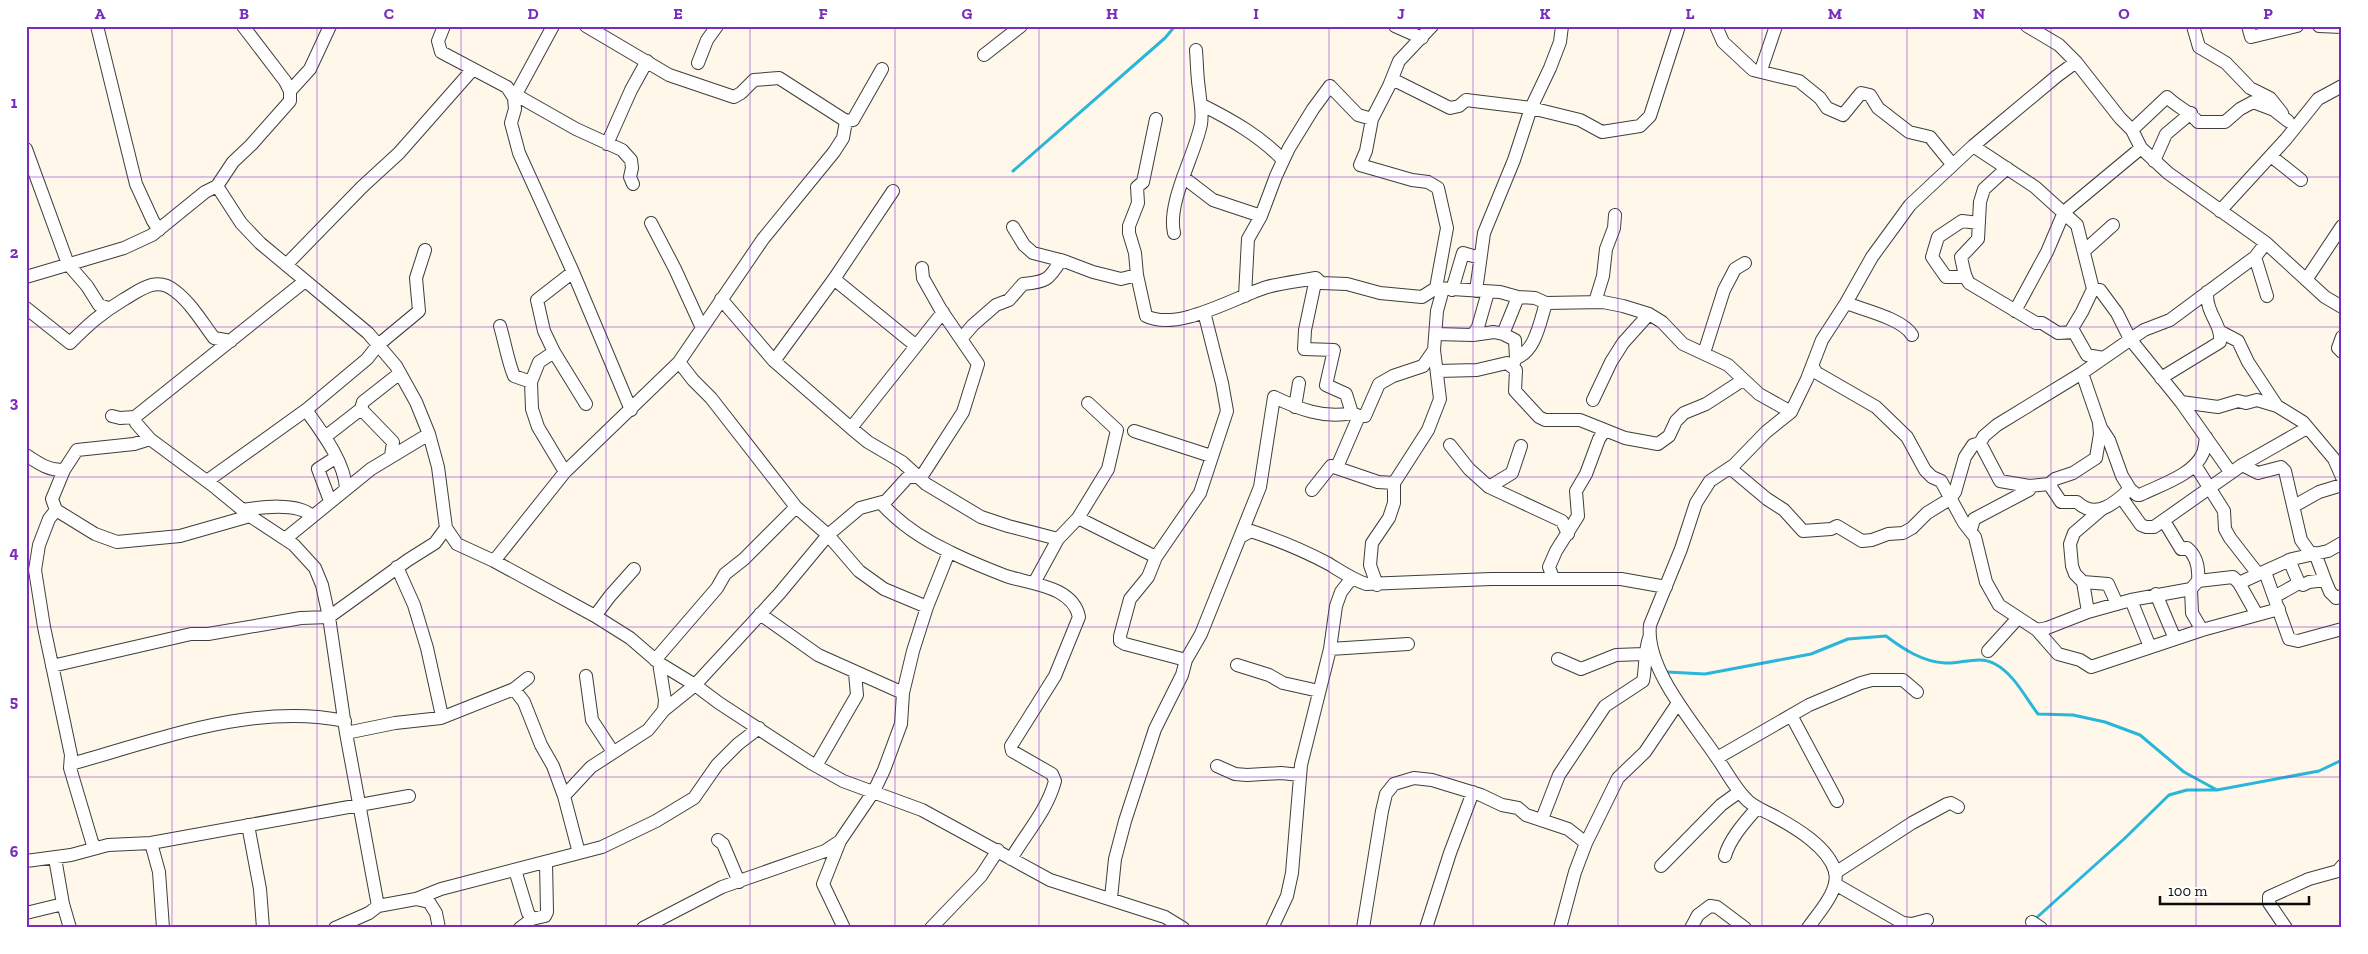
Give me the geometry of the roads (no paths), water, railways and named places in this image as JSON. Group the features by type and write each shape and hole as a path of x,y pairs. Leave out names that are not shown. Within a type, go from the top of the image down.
{"street":[{"path":"97,26 136,184 159,230"},
{"path":"26,277 124,248 152,236 205,192 217,186 233,162 251,145 290,101 290,91 285,81 243,26"},
{"path":"290,91 310,69 330,26"},
{"path":"444,26 438,41 441,52 507,87 515,97 622,150 631,160 630,177 634,184"},
{"path":"553,26 515,97 515,109 511,123 519,153 573,272 631,410"},
{"path":"586,26 669,75 734,97 754,80 760,78 779,78 846,120 852,120 882,69"},
{"path":"698,63 707,40 718,26"},
{"path":"984,55 1020,26"},
{"path":"1395,26 1422,38"},
{"path":"1432,26 1398,61 1392,79 1372,119 1366,151 1360,165 1412,180 1428,182 1438,188 1447,228 1444,289"},
{"path":"1473,335 1478,327 1482,292 1480,258 1484,233 1514,160 1531,108 1560,42 1562,26"},
{"path":"1392,79 1450,108 1459,106 1466,100 1531,108 1580,120 1602,132 1640,126 1650,116 1679,26"},
{"path":"1716,26 1723,42 1753,70 1761,70 1779,78 1799,81 1820,98 1827,108 1843,115 1861,93 1870,95 1878,108 1909,132 1930,136 1952,164"},
{"path":"1761,70 1776,26"},
{"path":"2193,26 2200,47 2226,62 2250,88 2270,98 2290,125"},
{"path":"2248,26 2251,36 2297,26"},
{"path":"2318,26 2342,28"},
{"path":"2031,27 2059,45 2076,62 2120,118 2132,130 2141,148 2154,161 2266,244 2306,280 2337,299"},
{"path":"1174,233 1175,213 1183,177 1201,125 1202,105 1196,50"},
{"path":"607,144 631,90 647,61"},
{"path":"1542,819 1559,775 1605,706 1643,682 1645,671 1644,654 1649,638 1650,625 1666,587 1696,503 1710,482 1730,468 1766,432 1791,412 1822,340 1872,257 1910,205 1952,164 2076,62"},
{"path":"286,265 362,187 399,153 473,69"},
{"path":"1245,296 1248,239 1261,216 1283,160 1313,109 1330,86 1358,115 1372,119"},
{"path":"2220,211 2271,156 2290,125 2318,99 2342,86"},
{"path":"2132,130 2167,97 2176,107 2191,113 2198,122 2225,122 2240,109 2253,102 2274,110 2290,125"},
{"path":"1202,105 1239,124 1270,146 1283,160"},
{"path":"2154,161 2166,134 2191,113"},
{"path":"1156,119 1143,182 1137,187 1138,202 1129,226 1146,316 1165,320 1204,312 1267,287 1316,278"},
{"path":"494,561 565,472 679,362 763,239 834,152 842,138 846,120"},
{"path":"1973,146 2035,187 2077,225 2093,289 2070,332"},
{"path":"2015,311 2047,252 2064,212 2141,148"},
{"path":"26,149 68,264 87,286 99,305 108,308"},
{"path":"2271,156 2301,180"},
{"path":"2007,168 1984,189 1980,202 1978,238 1961,257 1965,269 1965,278 1969,283 2036,323 2042,323 2058,333 2074,332 2087,355 2103,358"},
{"path":"1183,177 1213,200 1261,216"},
{"path":"217,186 241,223 260,243 377,340 378,345 400,373 416,402 429,434 438,467 446,528 457,544 494,561 595,616 630,638 657,662 695,685 725,707 816,766 844,781 922,810 1050,880 1097,897 1111,898 1165,917 1183,928"},
{"path":"774,361 834,279 893,191"},
{"path":"1595,302 1603,276 1606,249 1614,228 1615,215"},
{"path":"1965,278 1946,277 1932,257 1938,237 1962,221 1979,223"},
{"path":"651,223 702,328"},
{"path":"2084,251 2113,225"},
{"path":"2306,280 2342,226"},
{"path":"1012,227 1024,246 1033,252 1093,272 1121,279 1137,275"},
{"path":"1730,468 1767,499 1784,510 1803,531 1831,529 1837,526 1862,541 1881,538 1888,534 1903,533 1912,528 1937,506 1950,499 1955,492 1965,457 1973,445 1980,443 1984,436 1997,425 2082,373 2144,330 2170,320 2255,257 2266,244"},
{"path":"207,481 306,410 367,359 378,345 419,311 416,278 425,250"},
{"path":"1377,585 1370,565 1372,543 1389,518 1394,503 1394,483 1428,430 1437,406 1441,388 1434,350 1437,311 1444,289 1464,253 1480,258"},
{"path":"2255,257 2267,296"},
{"path":"961,339 973,324 996,305 1009,300 1023,284 1042,282 1047,279 1061,260"},
{"path":"1704,353 1710,327 1724,290 1735,269 1745,264"},
{"path":"564,796 580,775 612,752 648,730 664,710 695,685 780,594 828,535 860,508 881,503 898,490 907,478 923,474 963,412 978,364 923,278 922,268"},
{"path":"573,272 537,300 544,331 554,352 586,404"},
{"path":"1316,278 1321,283 1346,284 1380,293 1422,297 1444,289 1500,292 1518,297 1535,298 1546,303 1595,302 1623,306 1649,314 1662,322 1683,344 1728,365 1759,394 1791,412"},
{"path":"1316,278 1305,330 1304,349 1334,350 1326,385 1346,394 1355,415 1343,450 1342,460 1337,467 1331,466"},
{"path":"834,279 915,345"},
{"path":"112,416 120,418 135,417 305,281"},
{"path":"26,308 70,343 108,308 140,289 147,286 161,285 174,289 194,311 214,338 231,341"},
{"path":"2093,289 2100,290 2117,313 2130,339 2181,402 2231,473"},
{"path":"2207,292 2209,311 2221,332 2238,341 2248,362 2277,406"},
{"path":"1503,334 1518,297"},
{"path":"721,299 774,361 868,442 902,462 926,484 981,517 1058,539"},
{"path":"1438,371 1477,370 1514,361 1523,355 1532,343 1546,303"},
{"path":"1846,303 1900,324 1909,329 1912,335"},
{"path":"852,428 915,345 943,312"},
{"path":"1186,660 1120,641 1120,636 1130,599 1148,577 1156,557 1196,499 1227,411 1204,312"},
{"path":"1593,400 1611,362 1623,343 1649,314"},
{"path":"500,326 509,354 509,364 514,376 532,382"},
{"path":"1436,334 1473,335 1494,332 1503,334 1515,340 1514,361 1517,376 1515,391 1539,417 1552,421 1580,420 1625,438 1658,444 1669,436 1676,421 1684,413 1706,404 1743,380"},
{"path":"2161,378 2220,342 2221,332"},
{"path":"2342,337 2338,348 2342,352"},
{"path":"1111,898 1115,859 1125,821 1155,729 1182,675 1186,660 1200,634 1234,549 1242,536 1245,523 1260,487 1274,397 1295,407 1326,415 1365,416 1379,384 1393,376 1423,366 1434,350"},
{"path":"554,352 539,362 532,382 532,409 538,427 565,472"},
{"path":"679,362 711,398 796,507 828,535 869,580 927,607"},
{"path":"1812,366 1817,373 1876,407 1907,437 1925,470 1932,477 1941,480 1964,523 1971,530 1979,546 1986,582 1999,605 2037,630 2058,654 2080,660 2091,667 2202,630 2256,615 2277,603 2299,583"},
{"path":"326,437 361,409 363,402 400,373"},
{"path":"2082,373 2099,422 2112,446 2122,476 2125,493 2141,525 2154,527 2242,465 2307,428"},
{"path":"1295,407 1299,383"},
{"path":"2181,402 2218,407 2238,401 2246,403 2257,400 2277,406 2297,416 2334,459 2342,477"},
{"path":"1034,583 1058,539 1078,518 1108,469 1116,430 1088,403"},
{"path":"361,409 393,442 391,456"},
{"path":"306,410 326,437 345,475 346,488"},
{"path":"135,417 136,423 150,439 207,481 246,513 285,539 315,568 322,585 329,617 345,727 378,906"},
{"path":"1980,443 2000,481 2029,486 2049,484 2055,479 2074,473 2096,458 2100,434 2099,422"},
{"path":"1545,579 1552,575 1549,567 1556,551 1578,516 1576,491 1586,474 1599,439 1605,430"},
{"path":"1134,431 1211,456"},
{"path":"285,539 346,488 391,456 429,434"},
{"path":"2125,493 2140,495 2185,472 2195,464 2204,452 2206,437"},
{"path":"150,439 134,444 78,450 64,470 52,498 56,510 95,534 117,542 180,536 269,506 306,510 312,516"},
{"path":"1450,445 1469,469 1489,487 1562,521 1568,534"},
{"path":"1489,487 1512,473 1521,446"},
{"path":"26,455 41,465 56,471 64,470"},
{"path":"330,501 318,469 335,458"},
{"path":"2195,464 2224,511 2225,529 2230,538 2261,573 2277,603 2289,639 2292,641 2342,629"},
{"path":"2242,465 2258,472 2281,467 2285,471 2301,540 2291,559 2299,583"},
{"path":"1331,466 1378,482 1394,483"},
{"path":"1312,490 1331,466"},
{"path":"2049,484 2060,502 2077,502 2083,508 2102,509"},
{"path":"2294,506 2319,492 2342,484"},
{"path":"1971,530 1974,520 2028,490 2029,486"},
{"path":"2117,604 2108,584 2083,582 2074,574 2070,544 2074,533 2102,509 2113,504 2125,493"},
{"path":"881,503 895,517 922,537 950,552 1006,576 1034,583 1055,591 1072,602 1077,609 1079,617 1055,676 1011,746 1012,751 1052,774 1055,782 1052,794 1039,817 1011,859"},
{"path":"657,662 717,588 725,574 744,559 796,507"},
{"path":"56,510 49,519 39,545 35,570 52,666 71,755 70,768 92,842 96,848"},
{"path":"1078,518 1156,557"},
{"path":"2164,521 2181,549 2187,548 2194,553 2198,571 2194,585 2192,613 2202,630"},
{"path":"52,666 191,634 208,634 302,618 329,617 397,567 436,543 446,528"},
{"path":"1242,536 1251,531 1282,540 1330,565 1351,579 1377,585 1430,581 1621,579 1666,587"},
{"path":"2301,540 2313,554 2333,596 2336,598 2342,596"},
{"path":"2239,583 2291,559 2328,551 2342,543"},
{"path":"844,928 823,884 840,841 874,791 901,724 903,693 913,651 927,607 950,552"},
{"path":"397,567 414,605 427,648 442,716"},
{"path":"595,616 634,569"},
{"path":"2037,630 2088,612 2131,600 2233,576 2239,583 2256,615"},
{"path":"1272,928 1287,896 1292,873 1300,775 1330,649 1336,606 1341,592 1351,579"},
{"path":"2299,583 2303,585 2309,582 2325,580"},
{"path":"2083,582 2088,612"},
{"path":"2156,594 2175,639"},
{"path":"2131,600 2150,647"},
{"path":"760,614 818,655 903,693"},
{"path":"1988,651 2018,618"},
{"path":"1649,638 1654,657 1678,703 1739,792 1758,808 1810,839 1831,862 1835,879 1826,904 1808,928"},
{"path":"1330,649 1408,644"},
{"path":"1558,660 1581,669 1616,655 1644,654"},
{"path":"657,662 665,700 664,710"},
{"path":"1236,664 1269,675 1283,683 1319,691"},
{"path":"816,766 857,695 855,673"},
{"path":"586,676 592,720 612,752"},
{"path":"71,764 221,723 271,716 330,718 345,727 431,720 514,689 528,678"},
{"path":"1717,758 1809,705 1861,682 1903,680 1917,692"},
{"path":"514,689 524,702 564,796 579,853"},
{"path":"1560,928 1575,872 1586,844 1618,778 1645,752 1678,703"},
{"path":"1792,716 1837,801"},
{"path":"335,928 369,913 378,906 416,900 441,889 602,847 638,830 694,798 717,765 738,744 759,728"},
{"path":"1217,766 1235,774 1281,773 1300,775"},
{"path":"1363,928 1386,794 1394,784 1414,778 1432,780 1473,792 1568,829 1586,844"},
{"path":"1426,928 1450,853 1473,792"},
{"path":"1661,866 1721,805 1739,792"},
{"path":"26,861 55,858 108,844 151,843 409,796"},
{"path":"1835,879 1912,823 1947,804 1951,803 1958,807"},
{"path":"1725,856 1728,846 1744,822 1758,808"},
{"path":"248,825 260,889 263,928"},
{"path":"718,840 723,844 732,862 739,882"},
{"path":"645,927 722,887 825,851 840,841"},
{"path":"151,843 159,872 163,928"},
{"path":"932,928 981,876 998,850"},
{"path":"55,858 63,904 70,928"},
{"path":"520,928 532,919 545,916 547,912 546,862"},
{"path":"2286,928 2269,903 2269,897 2308,880 2338,871 2342,866"},
{"path":"515,870 528,913 532,919"},
{"path":"1835,879 1903,923 1912,924 1927,920"},
{"path":"416,900 429,902 436,913 438,928"},
{"path":"26,913 63,904"},
{"path":"1692,928 1698,915 1710,906 1717,907 1745,928"}],"waterway":[{"path":"1013,171 1165,38 1175,26"},
{"path":"1667,672 1705,674 1811,654 1848,639 1886,636 1906,650 1937,662 1989,661 2002,668 2014,680 2038,714 2073,715 2105,722 2140,735 2184,772 2217,790"},
{"path":"2034,920 2124,839 2169,795 2187,790 2217,790 2319,771 2342,760"}]}
